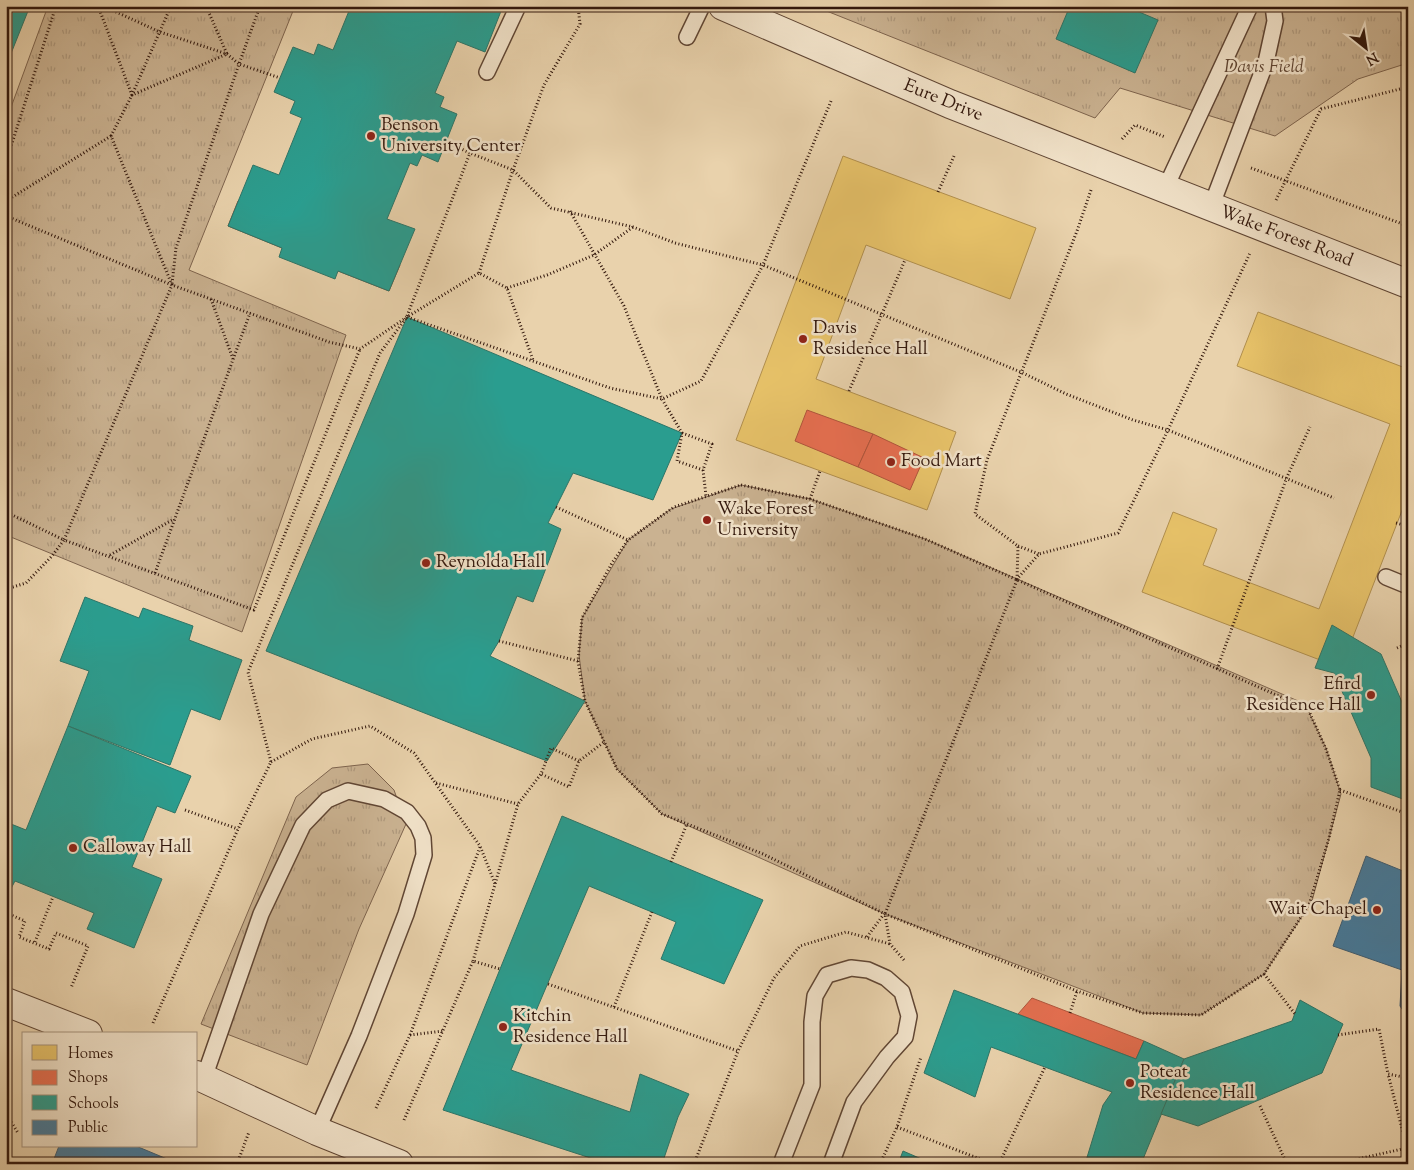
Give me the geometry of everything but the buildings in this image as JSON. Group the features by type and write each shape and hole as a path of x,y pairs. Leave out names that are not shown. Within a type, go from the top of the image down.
{"street":[{"name":"Eure Drive","path":"724,6 950,104 1165,189"},
{"name":"Wake Forest Road","path":"1165,189 1408,284"},
{"path":"6,1002 83,1032"},
{"path":"200,1077 317,1131 399,1164"}],"lane":[{"path":"487,72 518,6"},
{"path":"687,37 702,6"},
{"path":"1165,189 1250,6"},
{"path":"1211,207 1266,62 1275,21 1273,6"},
{"path":"1386,578 1408,586"},
{"path":"200,1077 261,914 303,825 327,800 348,791 384,799 407,812 418,826 423,838 424,855 406,914 363,1026 317,1131"},
{"path":"781,1164 812,1085 812,1022 815,996 827,975 851,968 868,970 886,978 902,992 909,1016 905,1037 886,1057 854,1102 831,1164"}],"path":[{"path":"6,162 56,6"},
{"path":"98,6 132,95"},
{"path":"103,6 160,32 227,54 239,64 280,78"},
{"path":"6,201 111,136 132,95 171,6"},
{"path":"206,6 227,54"},
{"path":"6,589 26,583 52,556 64,540 172,285 176,248 260,6"},
{"path":"6,512 64,540 254,610 360,349 406,317 479,273 513,170 544,85 580,24 578,6"},
{"path":"132,95 227,54"},
{"path":"1017,579 1039,554 1118,533 1237,284 1261,226 1287,180 1321,109 1408,87"},
{"path":"406,317 610,388 662,398 701,381 763,265 831,101"},
{"path":"1039,554 1018,546 975,514 987,460 1077,231 1100,164 1135,126 1187,145"},
{"path":"111,136 172,285"},
{"path":"446,142 513,170 551,208 633,227 675,243 763,265 1022,373 1066,394 1132,420 1168,430 1288,477 1334,498"},
{"path":"271,762 248,672 380,353 406,317 470,152"},
{"path":"938,192 954,156"},
{"path":"1230,160 1408,226"},
{"path":"570,211 624,306 662,398 682,433 677,461 703,470"},
{"path":"6,216 172,285 329,342 360,349"},
{"path":"507,288 547,275 594,255 633,227"},
{"path":"849,391 906,260"},
{"path":"479,273 507,288 533,360"},
{"path":"210,299 234,360"},
{"path":"155,572 250,314"},
{"path":"1216,669 1288,477 1310,427"},
{"path":"682,433 712,444 703,470 706,496"},
{"path":"810,499 820,471"},
{"path":"741,485 810,499 925,538 1308,709 1326,748 1340,790 1329,838 1309,905 1264,974 1202,1016 1143,1013 1077,991 885,914 763,854 662,814 617,770 586,701 578,660 582,618 612,563 628,540 674,507 741,485"},
{"path":"556,507 628,540"},
{"path":"109,556 175,518"},
{"path":"1396,523 1408,526"},
{"path":"867,937 885,914 1017,579 1018,546"},
{"path":"499,641 578,660"},
{"path":"1397,648 1408,643"},
{"path":"153,1023 238,829 271,762 312,739 370,726 414,753 480,846 495,884"},
{"path":"542,774 569,787 579,761 604,742"},
{"path":"404,1120 473,961 518,804 542,774 551,748 579,761"},
{"path":"436,782 518,804"},
{"path":"1340,790 1408,814"},
{"path":"185,810 238,829"},
{"path":"670,862 687,824"},
{"path":"376,1108 410,1035 480,846"},
{"path":"35,942 53,897"},
{"path":"614,1007 652,912"},
{"path":"6,914 25,921 19,936 49,949 56,933 88,946 71,988"},
{"path":"885,914 890,944"},
{"path":"694,1164 738,1051 774,978 800,946 846,932 890,944 908,964"},
{"path":"473,961 500,969"},
{"path":"1264,974 1295,1014"},
{"path":"548,984 738,1051"},
{"path":"1070,1013 1077,991"},
{"path":"1335,1164 1407,1148 1388,1074 1379,1029 1338,1035"},
{"path":"410,1035 442,1031"},
{"path":"880,1164 897,1127 921,1055"},
{"path":"999,1164 1045,1067"},
{"path":"1388,1074 1408,1078"},
{"path":"1260,1106 1287,1164"},
{"path":"6,1113 18,1133"},
{"path":"237,1164 251,1126"},
{"path":"897,1127 993,1164"}],"green space":[{"path":"48,6 295,6 189,270 346,335 242,632 6,535 6,121"},
{"name":"Davis Field","path":"814,6 1408,6 1408,63 1358,79 1275,136 1120,88 1095,118"},
{"path":"741,485 810,499 925,539 1305,704 1326,748 1341,794 1312,901 1264,974 1201,1015 1143,1013 885,914 662,814 617,769 585,701 579,655 582,618 628,540 671,509"},
{"path":"368,764 394,790 406,824 359,929 307,1065 201,1024 296,797 332,768"}],"place":[{"name":"Benson University Center","path":"371,136"},
{"name":"Davis Residence Hall","path":"803,339"},
{"name":"Food Mart","path":"891,462"},
{"name":"Wake Forest University","path":"707,520"},
{"name":"Reynolda Hall","path":"426,563"},
{"name":"Efird Residence Hall","path":"1371,695"},
{"name":"Calloway Hall","path":"73,848"},
{"name":"Wait Chapel","path":"1377,910"},
{"name":"Kitchin Residence Hall","path":"503,1027"},
{"name":"Poteat Residence Hall","path":"1130,1083"}]}
